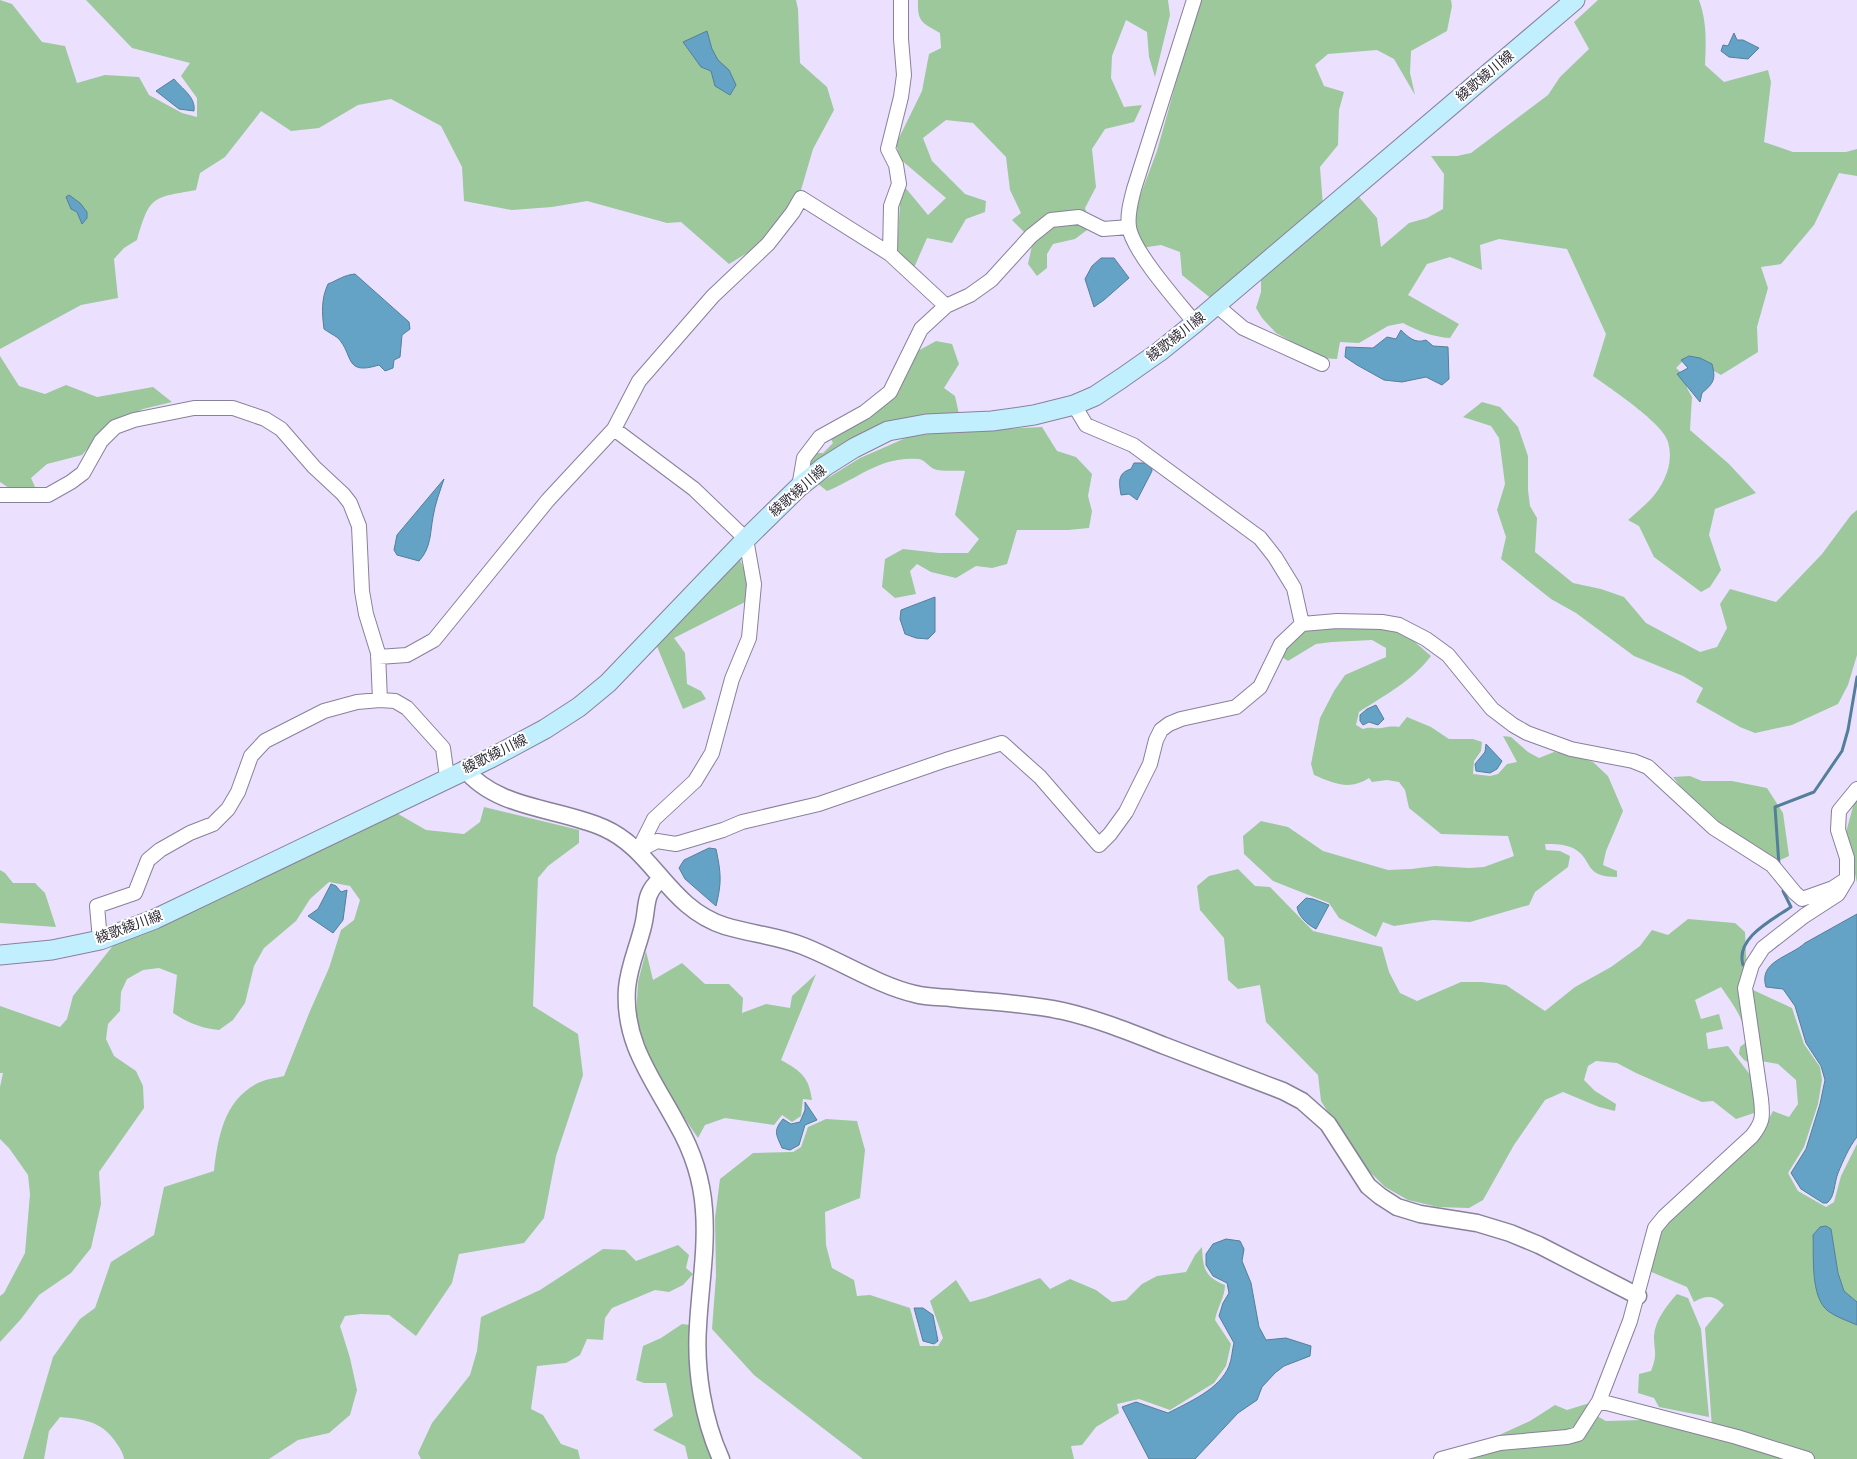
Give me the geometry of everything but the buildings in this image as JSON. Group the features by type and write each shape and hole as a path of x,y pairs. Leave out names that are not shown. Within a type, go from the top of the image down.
{"main road":[{"name":"綾歌綾川線","path":"0,955 52,950 100,940 155,919 447,777 491,758 545,729 587,701 608,683 746,539 799,487 824,467 854,448 888,432 926,424 992,421 1034,416 1074,405 1095,396 1159,352 1195,323 1575,0"}],"street":[{"path":"890,254 891,206 899,184 896,165 888,149 901,97 904,75 901,39 901,0"},
{"path":"1194,0 1134,189 1129,210 1129,227 1133,241 1142,255 1195,323"},
{"path":"378,657 407,656 434,640 548,500 614,429 639,381 713,296 768,244 793,212 801,198 890,254 946,306"},
{"path":"799,487 804,458 820,437 865,412 890,392 921,329 946,306 970,295 991,280 1031,236 1051,220 1079,217 1103,229 1129,227"},
{"path":"1216,305 1244,328 1322,364"},
{"path":"1074,405 1086,425 1133,445 1260,538 1275,557 1294,588 1302,624"},
{"path":"0,496 48,495 71,482 83,472 101,441 115,427 134,420 194,408 233,408 265,418 280,429 350,503 359,526 362,591 366,614 378,657 380,700"},
{"path":"614,429 694,489 746,539 754,584 749,638 732,679 712,753 695,781 654,819 638,851"},
{"path":"638,851 656,841 676,844 723,830 742,822 819,804 946,760 1002,743 1040,777 1099,844 1110,834 1126,812 1150,764 1156,740 1161,730 1181,719 1236,707 1260,687 1280,644 1302,624 1382,622 1400,625 1448,655 1492,709 1513,725 1535,736 1571,749 1633,761 1648,768 1714,828 1772,865 1802,899 1833,888 1847,879"},
{"path":"100,940 97,906 135,893 148,860 160,850 190,833 213,824 228,809 238,792 251,756 265,741 324,711 357,702 395,701 407,708 443,748 447,777"},
{"path":"465,769 479,784 490,791 603,827 614,833 638,851 661,878 695,912 724,925 773,936 802,946 894,988 916,995 1033,1006 1065,1012 1120,1028 1283,1092 1302,1101 1328,1124 1368,1186 1397,1207 1420,1214 1477,1223 1510,1233 1539,1245 1638,1296"},
{"path":"1441,1459 1500,1443 1567,1437 1578,1434 1599,1401 1630,1321 1656,1228 1664,1217 1752,1136 1760,1126 1763,1116 1745,988 1752,965 1763,948 1804,916 1838,894 1847,879 1847,858 1838,830 1840,811 1857,789"},
{"path":"661,878 651,889 644,911 644,925 629,973 627,1003 632,1035 639,1057 678,1125 691,1153 701,1188 704,1210 704,1240 698,1328 698,1358 700,1380 710,1428 721,1459"},
{"path":"1599,1401 1737,1437 1807,1459"}],"green space":[{"path":"0,0 12,4 42,42 65,46 77,83 105,75 139,77 149,95 182,113 197,117 197,98 181,76 190,63 132,48 86,0 796,0 800,63 827,87 834,110 813,149 801,190 762,244 729,264 681,222 667,223 587,201 552,207 512,210 464,201 462,167 441,126 391,99 358,105 319,128 291,131 261,111 225,157 200,173 196,190 161,198 150,207 145,215 137,240 124,248 114,259 118,298 81,305 0,349"},
{"path":"918,0 1168,0 1170,15 1155,77 1149,57 1147,32 1126,20 1112,56 1111,78 1124,107 1142,105 1134,122 1105,129 1092,149 1096,187 1085,208 1091,227 1075,239 1053,244 1047,254 1047,268 1037,276 1028,264 1033,241 1012,220 1021,213 1010,190 1006,157 973,123 946,120 923,138 932,161 965,194 986,201 985,212 966,219 952,243 927,238 913,270 897,250 900,204 904,186 928,215 946,198 900,159 896,144 922,91 929,54 941,48 940,33 925,24 918,13"},
{"path":"1199,0 1451,0 1452,6 1447,31 1411,51 1410,73 1415,95 1394,59 1377,50 1328,54 1315,65 1324,86 1344,92 1339,110 1338,145 1320,167 1323,206 1213,300 1182,275 1180,252 1161,245 1141,248 1134,225 1137,204 1157,151"},
{"path":"1598,0 1699,0 1705,24 1705,65 1724,82 1768,70 1771,82 1764,142 1793,152 1846,152 1857,149 1857,176 1839,173 1814,225 1781,264 1761,267 1768,288 1757,327 1758,352 1721,375 1688,356 1676,368 1686,377 1687,388 1692,397 1690,430 1729,464 1756,493 1715,509 1709,535 1721,570 1710,587 1701,592 1654,557 1639,526 1628,520 1651,499 1660,486 1669,465 1670,450 1664,434 1647,416 1593,376 1606,334 1567,249 1499,239 1480,245 1482,270 1450,257 1427,264 1408,295 1459,324 1450,338 1426,333 1403,323 1388,326 1359,343 1340,342 1337,359 1321,358 1276,333 1262,318 1256,308 1261,292 1261,276 1359,197 1377,218 1381,247 1409,223 1427,218 1443,209 1444,174 1431,156 1457,156 1471,153 1548,95 1560,77 1589,49 1574,22"},
{"path":"936,341 952,344 959,364 944,388 955,396 959,414 807,470 814,453 823,453 833,443 829,435 874,414 899,392 906,364 916,352"},
{"path":"0,356 19,386 45,394 66,385 97,397 153,387 172,402 143,409 108,426 82,455 47,464 31,478 36,489 9,488 0,482"},
{"path":"1482,402 1500,407 1518,427 1528,456 1530,506 1537,518 1535,552 1573,583 1601,589 1624,597 1646,623 1700,652 1717,647 1727,628 1720,604 1730,589 1776,602 1822,554 1851,515 1857,510 1857,655 1848,685 1838,704 1792,725 1755,733 1740,727 1696,702 1703,688 1683,676 1634,656 1576,613 1551,599 1501,559 1506,537 1497,510 1505,484 1499,438 1491,426 1463,417"},
{"path":"1042,427 1057,451 1076,457 1092,474 1088,496 1092,511 1089,528 1017,530 1007,564 992,568 976,566 956,578 931,572 917,564 910,571 916,594 895,598 882,587 885,559 903,549 939,553 968,553 979,539 955,515 965,471 938,470 920,459 905,459 881,464 827,491 818,484 860,458 908,437 944,432"},
{"path":"740,559 748,582 745,602 674,638 685,653 687,684 701,691 706,699 683,709 656,644 692,603"},
{"path":"1337,627 1386,627 1408,636 1431,656 1407,680 1359,712 1356,725 1363,729 1399,727 1407,717 1431,727 1449,739 1473,739 1482,742 1481,751 1474,761 1473,774 1490,776 1498,774 1507,764 1517,762 1503,736 1511,737 1528,752 1539,758 1554,752 1568,754 1593,762 1608,776 1623,811 1606,851 1603,865 1617,871 1617,877 1598,874 1593,871 1584,857 1573,848 1563,845 1545,844 1546,850 1560,851 1570,856 1568,867 1535,892 1529,905 1470,922 1433,920 1394,926 1383,922 1376,937 1339,918 1329,903 1273,881 1244,854 1243,836 1261,821 1288,827 1323,851 1388,870 1435,866 1484,867 1514,856 1508,836 1441,834 1409,808 1405,790 1399,782 1387,780 1372,782 1369,778 1362,782 1348,785 1328,781 1314,775 1311,764 1320,718 1334,691 1345,675 1386,657 1386,648 1372,640 1316,644 1288,661 1279,655 1298,635 1304,632"},
{"path":"1690,776 1702,781 1732,781 1767,788 1783,813 1789,856 1776,862 1722,828 1683,790 1673,777"},
{"path":"1857,800 1857,883 1846,832 1854,803"},
{"path":"484,807 579,830 579,843 548,866 538,878 533,1006 578,1034 583,1075 556,1156 544,1218 524,1243 459,1254 452,1283 416,1336 389,1315 361,1314 345,1316 340,1326 357,1390 350,1415 329,1433 298,1440 269,1459 124,1459 122,1452 110,1434 98,1425 84,1420 60,1417 49,1431 44,1459 23,1459 53,1357 80,1319 95,1308 111,1262 154,1235 164,1187 214,1171 221,1133 230,1109 237,1099 258,1083 284,1076 329,968 341,930 354,920 360,900 350,886 329,882 310,899 296,921 264,948 254,966 245,1003 233,1020 219,1030 206,1028 184,1020 173,1013 177,975 159,968 143,970 127,979 121,992 120,1011 108,1024 106,1039 114,1056 136,1071 143,1086 144,1108 99,1172 101,1204 91,1248 71,1273 39,1295 0,1342 0,1296 4,1293 25,1253 30,1194 28,1175 9,1148 0,1139 0,1087 3,1073 0,1073 0,1006 60,1027 67,1019 73,996 115,943 393,811 426,830 464,834 480,822"},
{"path":"1238,869 1255,886 1270,887 1313,931 1382,947 1389,972 1400,993 1417,1001 1461,982 1482,982 1506,985 1545,1011 1575,987 1611,967 1640,946 1652,930 1668,935 1688,919 1735,923 1745,932 1751,1064 1739,1054 1740,1047 1745,1043 1744,1028 1742,1021 1721,987 1695,1000 1701,1019 1719,1014 1723,1029 1706,1033 1708,1049 1728,1046 1751,1076 1757,1112 1736,1119 1713,1101 1702,1102 1617,1063 1596,1061 1588,1066 1584,1080 1595,1091 1616,1104 1615,1111 1599,1107 1563,1092 1545,1100 1514,1145 1483,1200 1469,1208 1438,1207 1408,1200 1385,1187 1359,1161 1321,1101 1318,1075 1266,1022 1260,985 1238,989 1228,980 1224,938 1200,910 1197,886 1209,876"},
{"path":"0,870 13,883 35,883 45,893 56,927 0,923"},
{"path":"646,951 653,980 682,963 705,984 729,984 743,998 742,1013 766,1004 790,1008 792,996 816,974 781,1060 799,1071 809,1086 812,1100 803,1099 801,1116 792,1122 782,1115 774,1125 725,1118 705,1125 698,1138 676,1106 649,1056 636,1018 638,982"},
{"path":"1751,989 1792,1008 1804,1044 1820,1067 1822,1080 1818,1104 1804,1147 1788,1173 1798,1191 1826,1207 1834,1202 1841,1176 1857,1144 1857,1302 1844,1291 1838,1273 1831,1229 1828,1311 1857,1325 1857,1459 1447,1459 1530,1421 1555,1405 1567,1410 1593,1402 1591,1413 1606,1421 1677,1419 1712,1428 1705,1328 1724,1305 1717,1299 1710,1297 1694,1302 1687,1287 1649,1271 1661,1230 1680,1208 1760,1135 1773,1111 1789,1117 1798,1104 1796,1080 1778,1064 1761,1061"},
{"path":"826,1119 857,1121 865,1150 860,1198 825,1212 826,1245 832,1268 854,1280 857,1296 870,1295 910,1308 920,1346 938,1346 943,1338 930,1301 956,1280 970,1302 1040,1278 1050,1289 1070,1279 1096,1290 1112,1302 1126,1300 1142,1284 1157,1276 1186,1272 1195,1255 1202,1247 1204,1266 1209,1275 1225,1285 1224,1294 1215,1320 1231,1344 1226,1366 1214,1383 1170,1410 1139,1399 1117,1404 1119,1413 1096,1427 1082,1445 1071,1446 1074,1459 863,1459 754,1375 712,1329 716,1276 715,1218 720,1179 753,1153 793,1152 801,1147 808,1127"},
{"path":"678,1245 689,1255 686,1268 693,1274 683,1285 669,1292 655,1290 612,1308 605,1318 603,1340 587,1339 580,1355 566,1363 537,1366 531,1409 543,1415 561,1444 578,1450 580,1459 421,1459 418,1453 432,1423 470,1375 477,1351 481,1317 540,1290 603,1249 625,1250 636,1261"},
{"path":"1677,1294 1688,1298 1701,1329 1709,1417 1659,1407 1654,1398 1638,1393 1639,1374 1651,1371 1653,1365 1655,1356 1654,1336 1657,1324"},
{"path":"682,1324 690,1325 714,1459 688,1459 685,1446 653,1430 673,1416 666,1383 644,1383 636,1380 643,1346 661,1338"}],"water":[{"path":"707,31 712,49 718,60 729,70 736,85 730,95 715,86 711,71 701,67 683,42"},
{"path":"1734,33 1737,40 1743,40 1759,48 1748,59 1729,57 1721,51 1723,45 1728,46"},
{"path":"174,79 191,97 194,111 179,109 156,91"},
{"path":"69,195 80,203 87,212 87,218 82,224 77,212 71,209 66,197"},
{"path":"1101,258 1114,258 1129,278 1094,307 1085,279 1092,266"},
{"path":"355,274 409,322 410,329 402,335 400,357 394,360 393,368 385,371 379,365 368,368 355,366 338,338 324,329 323,306 328,284"},
{"path":"1401,330 1415,340 1426,340 1433,346 1448,347 1449,379 1442,385 1426,377 1402,382 1384,380 1345,357 1346,347 1373,348 1387,337 1396,339"},
{"path":"1689,356 1700,358 1712,364 1713,380 1702,393 1700,402 1677,374 1688,368 1681,360"},
{"path":"1134,463 1151,463 1152,471 1137,500 1129,494 1121,495 1120,486 1121,476 1131,469"},
{"path":"444,479 435,507 426,551 423,556 419,561 397,555 394,550 397,535"},
{"path":"935,597 935,632 928,639 916,638 905,634 900,619 901,610"},
{"path":"1376,705 1384,719 1378,725 1369,722 1363,725 1360,721 1360,715"},
{"path":"1486,744 1502,761 1497,769 1490,773 1476,771 1475,764 1485,752"},
{"path":"709,848 716,849 720,871 716,906 685,879 679,868 684,860"},
{"path":"331,884 336,886 341,892 347,890 343,920 333,933 308,916 318,909"},
{"path":"1306,898 1329,905 1316,929 1299,914 1297,907"},
{"path":"1857,914 1857,1137 1840,1168 1832,1197 1827,1203 1823,1203 1801,1189 1791,1173 1806,1149 1820,1104 1825,1080 1821,1066 1806,1043 1795,1006 1783,989 1766,987 1765,978 1771,965 1777,960"},
{"path":"805,1102 817,1120 805,1125 799,1145 790,1150 782,1148 777,1136 778,1127 783,1119 791,1124 800,1122 805,1110"},
{"path":"1826,1226 1831,1229 1838,1273 1844,1291 1857,1302 1857,1325 1828,1311 1822,1305 1818,1296 1813,1265 1813,1235 1820,1227"},
{"path":"1226,1239 1240,1241 1244,1249 1242,1261 1251,1283 1259,1327 1266,1340 1286,1338 1311,1346 1310,1356 1284,1366 1275,1373 1262,1387 1257,1400 1238,1413 1195,1459 1149,1459 1122,1407 1136,1402 1168,1413 1211,1388 1225,1374 1230,1363 1234,1343 1219,1316 1223,1303 1229,1293 1227,1283 1213,1276 1206,1265 1206,1254 1213,1244"},
{"path":"914,1308 923,1308 933,1315 938,1341 934,1344 923,1341"}],"waterway":[{"path":"1779,865 1775,807 1814,792 1842,751 1848,730 1857,677"},
{"path":"1743,965 1742,955 1744,946 1750,938 1765,924 1791,907 1783,891"}]}
